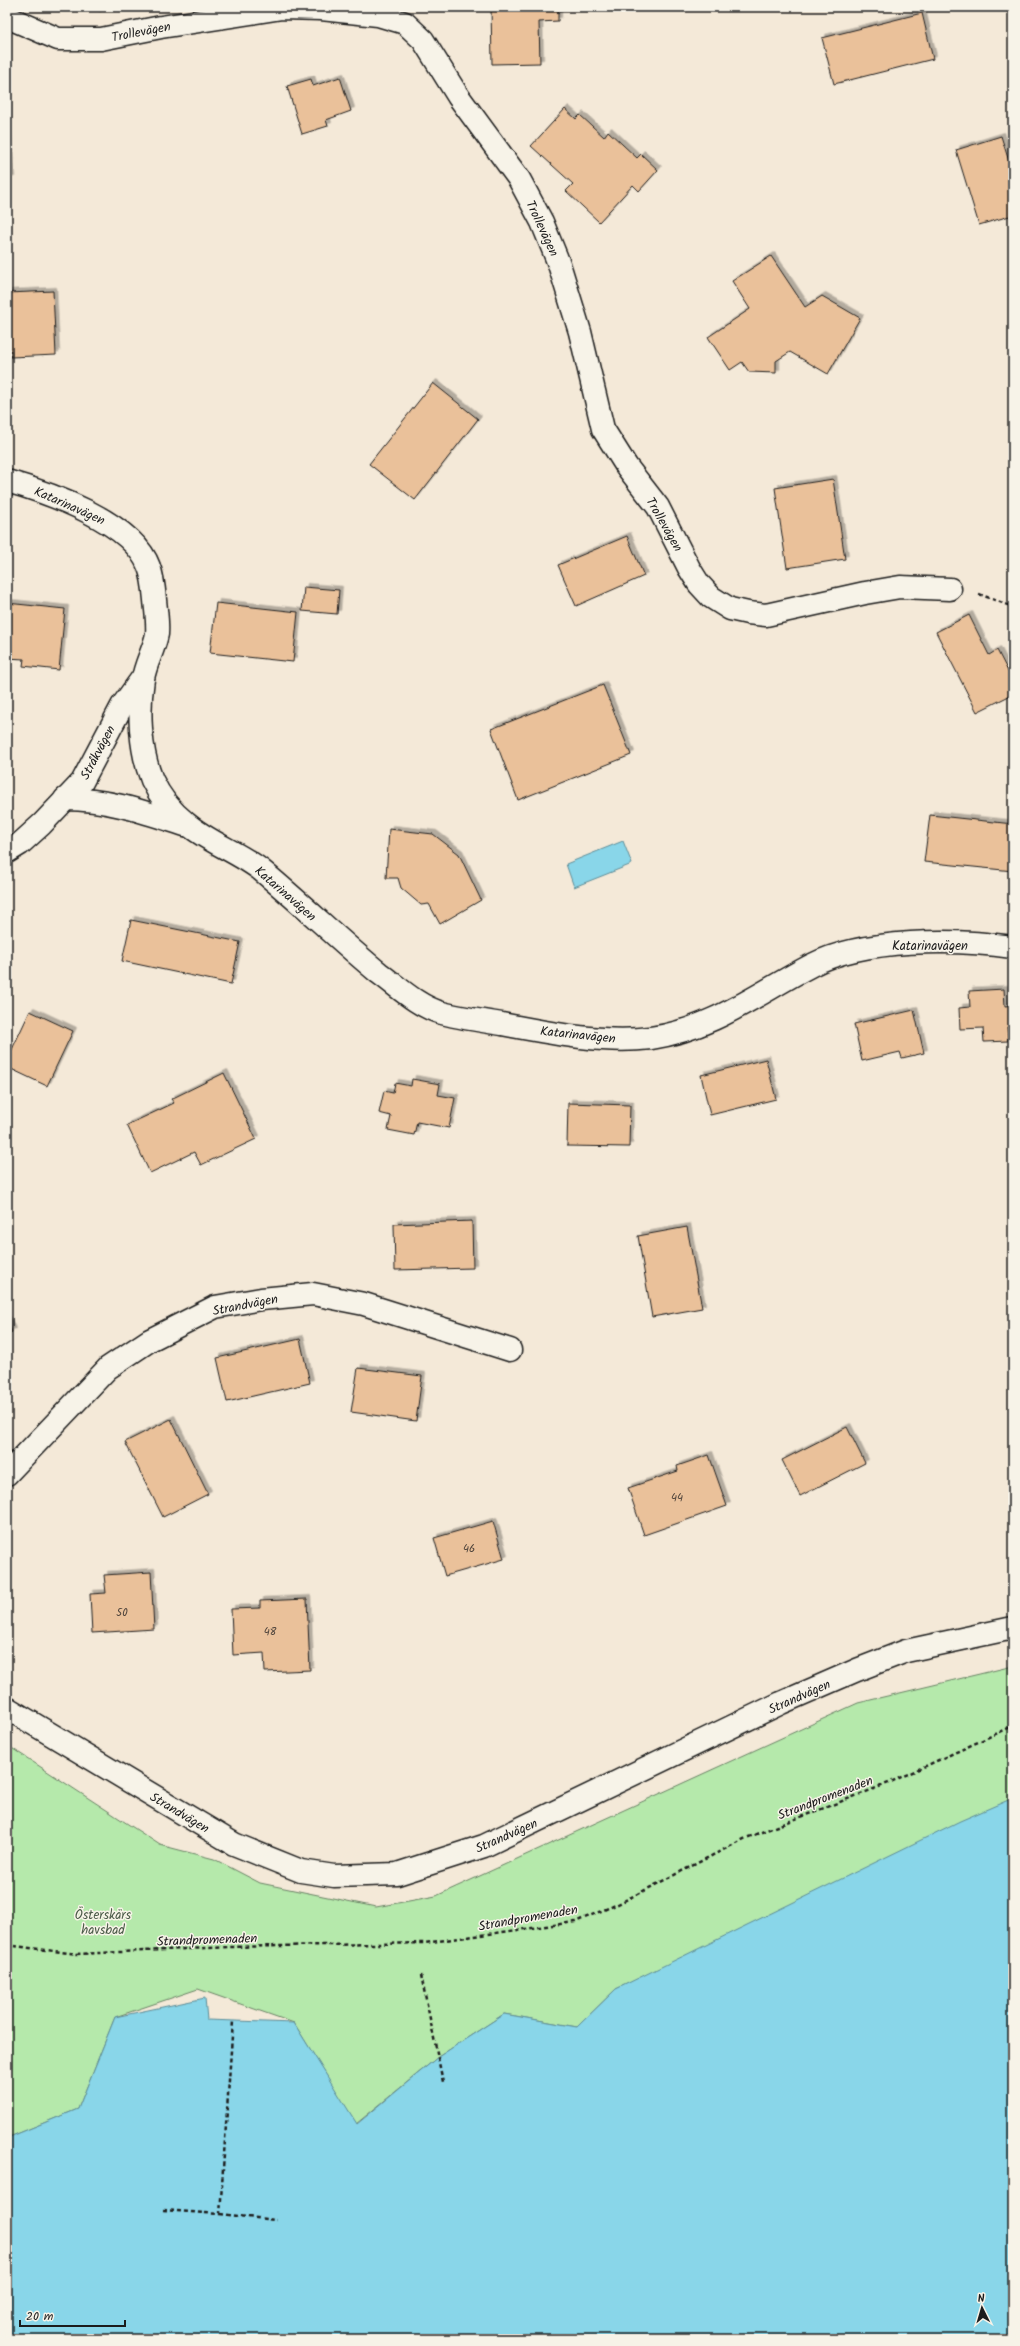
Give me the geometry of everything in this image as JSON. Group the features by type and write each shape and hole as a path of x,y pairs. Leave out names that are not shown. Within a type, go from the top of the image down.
{"street":[{"name":"Trollevägen","path":"7,17 58,39 101,39 161,27 282,8 321,9 378,15 405,23 424,40 458,96 519,179 542,222 559,264 580,332 604,429 627,467 658,507 689,568 699,584 711,597 730,609 748,614 766,615 865,593 900,587 950,589"},
{"name":"Katarinavägen","path":"7,480 84,510 110,524 131,542 149,566 154,591 157,631 152,656 143,677 141,722 145,758 157,788 169,807 188,826"},
{"name":"Stråkvägen","path":"7,852 20,844 82,782 122,706 143,677"},
{"name":"Katarinavägen","path":"65,800 92,800 123,805 188,826 260,870 406,994 438,1012 548,1033 615,1039 652,1038 695,1027 731,1013 816,963 886,944 920,943 1013,947"},
{"name":"Strandvägen","path":"7,1474 108,1368 150,1340 215,1307 261,1298 313,1294 364,1304 510,1350"},
{"name":"Strandvägen","path":"7,1708 234,1844 301,1870 334,1876 397,1874 484,1846 781,1704 857,1670 906,1651 1013,1628"}],"path":[{"path":"950,589 970,590 1013,608"},
{"name":"Strandpromenaden","path":"7,1945 77,1954 230,1947 424,1943 575,1922 618,1904 746,1838 884,1785 1013,1726"},
{"path":"421,1975 443,2082"},
{"path":"220,2214 233,2021"},
{"path":"162,2210 276,2220"}],"green space":[{"name":"Österskärs havsbad","path":"1013,1666 1013,1813 616,1989 577,2027 504,2014 438,2057 356,2124 294,2023 198,1989 115,2017 78,2109 7,2138 7,1745 160,1845 214,1859 260,1883 376,1907 436,1896 858,1703"}],"water":[{"path":"623,841 632,864 574,887 566,864"},
{"path":"1013,1798 1013,2339 7,2339 7,2138 78,2109 115,2017 205,1998 207,2020 294,2023 357,2124 438,2057 504,2014 577,2027 616,1989 960,1821"}],"building":[{"path":"98,7 119,7 99,11"},
{"path":"491,7 558,7 558,21 539,22 540,63 492,64"},
{"path":"922,13 933,59 834,84 822,38"},
{"path":"340,77 351,111 326,120 328,126 302,134 287,86 311,79 313,86"},
{"path":"565,109 576,119 580,115 604,137 608,131 637,158 641,154 658,170 639,191 633,185 599,222 566,191 573,184 531,146"},
{"path":"7,128 11,180 7,180"},
{"path":"1001,136 1013,174 1013,215 979,225 956,150"},
{"path":"771,256 805,307 822,296 860,318 828,374 790,352 776,361 776,373 749,372 742,362 730,370 708,337 750,309 732,281"},
{"path":"53,291 56,355 11,357 11,350 7,350 8,293"},
{"path":"433,383 478,419 415,500 369,464"},
{"path":"833,479 845,559 787,568 775,488"},
{"path":"627,536 644,576 576,606 558,565"},
{"path":"304,587 339,590 337,614 302,611"},
{"path":"7,603 65,609 59,670 23,666 24,659 7,658"},
{"path":"216,603 298,612 293,662 210,653"},
{"path":"969,615 989,655 997,650 1013,681 1013,694 977,712 936,632"},
{"path":"603,685 631,755 518,800 491,729"},
{"path":"930,815 1013,824 1013,871 924,862"},
{"path":"389,829 433,834 459,854 481,900 440,924 429,904 421,905 401,888 398,878 386,878"},
{"path":"131,920 240,942 231,984 122,961"},
{"path":"1004,989 1005,1006 1013,1005 1013,1027 1007,1027 1008,1041 984,1042 983,1028 960,1029 959,1008 970,1007 969,991"},
{"path":"914,1010 924,1053 902,1058 900,1052 862,1061 854,1024"},
{"path":"30,1011 73,1031 47,1086 7,1067 7,1060"},
{"path":"766,1059 776,1099 710,1115 701,1075"},
{"path":"224,1073 256,1139 201,1165 194,1152 150,1173 127,1125 174,1103 171,1099"},
{"path":"412,1079 440,1084 438,1095 455,1098 449,1128 417,1122 414,1135 388,1130 391,1116 379,1113 384,1091 393,1093 395,1083 411,1086"},
{"path":"568,1103 630,1105 629,1147 567,1146"},
{"path":"472,1221 473,1268 395,1270 394,1224"},
{"path":"687,1227 702,1308 652,1317 638,1236"},
{"path":"7,1320 12,1332 7,1334"},
{"path":"300,1339 310,1383 227,1402 217,1358"},
{"path":"358,1368 422,1376 416,1421 351,1412"},
{"path":"171,1419 208,1494 163,1517 125,1442"},
{"path":"847,1427 865,1463 800,1496 782,1460"},
{"path":"709,1455 727,1506 644,1535 628,1488 678,1471 677,1466"},
{"path":"493,1521 504,1559 445,1576 434,1538"},
{"path":"151,1572 154,1629 92,1633 90,1594 106,1593 104,1575"},
{"path":"307,1599 310,1670 265,1672 264,1653 233,1655 231,1609 260,1608 260,1601"}]}
